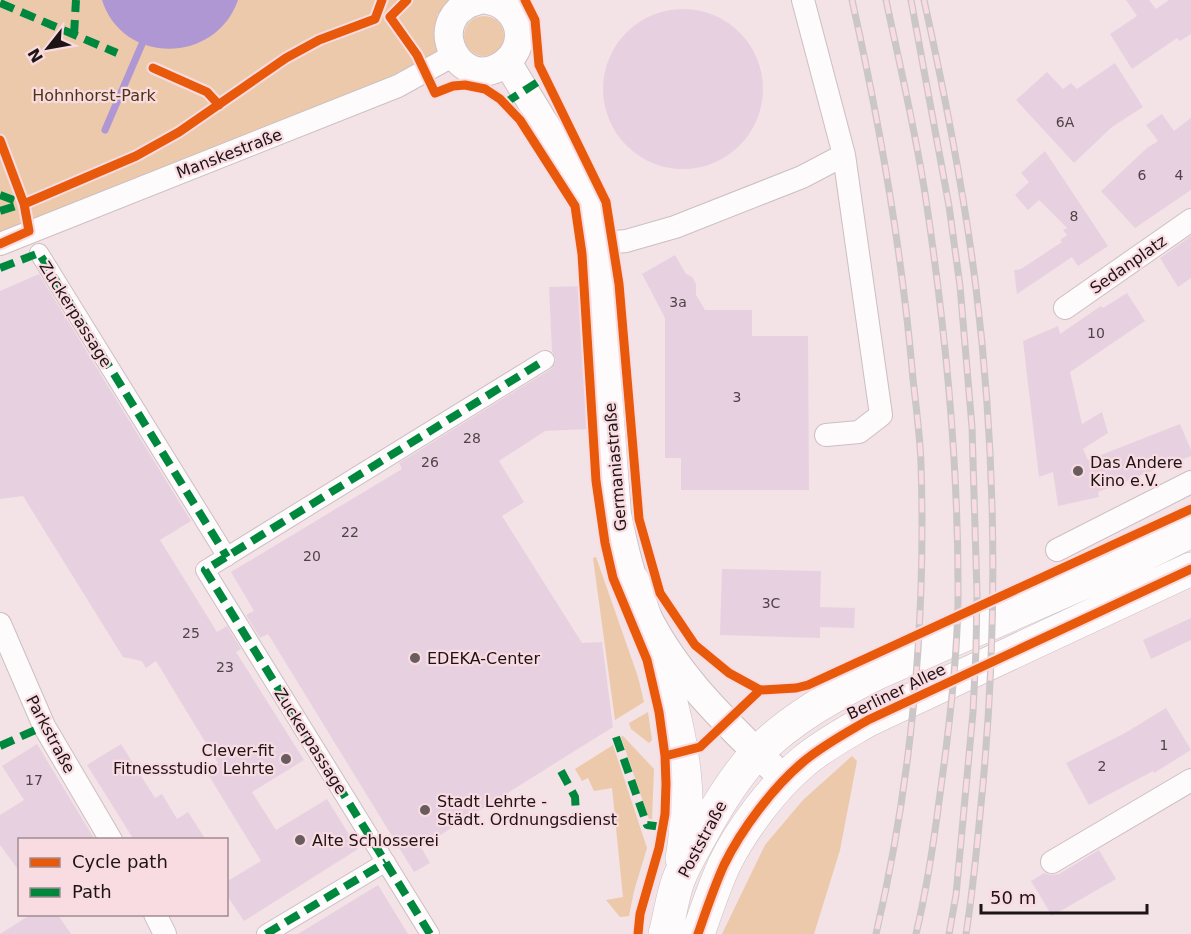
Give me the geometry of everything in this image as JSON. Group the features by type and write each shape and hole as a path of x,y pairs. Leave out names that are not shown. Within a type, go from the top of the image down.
{"main road":[{"name":"Berliner Allee","path":"758,753 780,733 840,692 875,674 1115,569 1191,531"},
{"name":"Berliner Allee","path":"698,934 725,863 756,815 801,763 824,746 868,720 1191,569"},
{"path":"633,581 665,682 683,753 686,814 684,847 678,882"},
{"name":"Poststraße","path":"665,934 678,882 692,852 733,782 758,753"}],"street":[{"path":"480,0 468,3 459,9 450,23 448,34 450,47 461,63 482,71 494,70 507,62 515,52 518,43 517,21 512,13 502,5 487,0"},
{"path":"802,0 844,155 881,415 859,432 826,435"},
{"name":"Manskestraße","path":"0,244 398,86 454,55"},
{"name":"Germaniastraße","path":"507,62 572,169 584,196 600,284 617,514 633,581 651,623 686,676 728,723 785,780"},
{"path":"594,244 627,241 675,227 802,177 844,155"},
{"name":"Sedanplatz","path":"1065,308 1191,220"},
{"name":"Zuckerpassage","path":"39,253 227,557"},
{"name":"Zuckerpassage","path":"430,934 205,570 545,360"},
{"path":"1057,550 1191,482"},
{"name":"Parkstraße","path":"0,624 44,726 110,838"},
{"path":"1053,862 1191,780"},
{"path":"266,934 386,862"},
{"path":"156,916 165,934"}],"green space":[{"name":"Hohnhorst-Park","path":"0,0 451,0 437,15 438,57 0,235"},
{"path":"484,16 498,22 504,36 498,50 484,56 470,50 464,36 470,22"},
{"path":"596,557 638,677 644,702 615,720 593,558"},
{"path":"648,712 652,740 649,743 631,729 629,723"},
{"path":"623,736 654,769 652,819 649,819 621,737"},
{"path":"613,745 647,848 629,916 620,917 606,900 623,897 612,788 594,791 588,778 582,781 575,769"},
{"path":"852,756 857,761 840,850 814,934 722,934 765,845 803,800"}],"shaded area":[{"path":"102,0 238,0 227,21 210,36 191,46 170,49 148,46 129,37 113,22"}],"building":[{"path":"1126,0 1149,0 1156,9 1169,0 1191,0 1191,34 1180,41 1177,38 1132,69 1110,34 1137,16"},
{"path":"683,9 699,10 714,15 728,22 740,32 750,44 757,58 762,73 762,105 757,120 750,134 740,146 728,156 714,163 699,168 683,169 667,168 652,163 638,156 626,146 616,134 609,120 604,105 603,89 604,73 609,58 616,44 626,32 638,22 652,15 667,10"},
{"path":"1115,63 1143,107 1112,127 1074,163 1016,100 1047,72 1063,89 1071,83 1077,89"},
{"path":"1162,114 1174,131 1191,118 1191,190 1135,228 1101,191 1147,148 1158,141 1146,125"},
{"path":"1045,151 1108,246 1078,266 1072,257 1017,294 1014,270 1021,269 1062,242 1060,240 1067,235 1063,230 1067,228 1039,200 1028,210 1015,195 1029,182 1021,173"},
{"path":"1191,236 1191,278 1178,287 1160,258"},
{"path":"675,255 686,274 692,277 696,284 696,295 705,310 752,310 752,336 808,336 809,490 681,490 681,458 665,458 665,318 642,274"},
{"path":"39,274 191,521 160,540 217,632 227,626 241,649 236,652 304,760 252,792 276,830 327,799 358,849 244,921 228,897 228,881 261,861 206,771 218,763 156,661 146,668 142,661 123,657 23,496 0,499 0,291"},
{"path":"582,286 589,429 545,431 499,461 524,502 502,516 582,643 602,642 613,727 421,847 430,863 414,872 268,634 260,638 246,615 254,611 231,572 402,469 399,463 551,369 556,360 552,351 549,287"},
{"path":"1127,293 1145,321 1070,372 1082,424 1102,412 1108,433 1083,449 1088,460 1180,424 1191,450 1191,456 1098,492 1099,497 1058,506 1053,472 1039,477 1023,341 1058,326 1060,334 1101,306 1103,308"},
{"path":"722,569 821,571 820,607 855,608 854,628 820,627 820,638 720,635"},
{"path":"1191,618 1191,640 1151,659 1143,640"},
{"path":"1166,708 1191,750 1154,773 1153,771 1089,805 1066,763 1125,733"},
{"path":"37,744 94,838 18,838 18,869 0,845 0,815 24,800 2,766"},
{"path":"121,744 155,798 162,794 177,819 188,812 205,838 133,838 87,765"},
{"path":"1099,850 1116,879 1052,916 1031,881 1044,873 1059,874"},
{"path":"378,885 408,934 298,934"},
{"path":"28,916 59,916 71,934 0,934"}],"waterway":[{"path":"105,130 142,44"}],"railway":[{"path":"852,0 881,141 903,283 921,464 921,582 914,700 899,818 876,934"},
{"path":"886,0 918,150 933,250 950,400 958,550 958,601 952,698 933,847 916,934"},
{"path":"911,0 949,206 960,286 972,427 977,593 976,650 973,712 956,895 949,934"},
{"path":"924,0 966,216 983,350 991,474 993,598 988,722 976,859 966,934"}],"marked path":[{"path":"74,35 76,0"},
{"path":"0,3 117,53"},
{"path":"505,103 544,78"},
{"path":"0,195 24,204"},
{"path":"0,211 29,202"},
{"path":"0,268 39,253 227,557"},
{"path":"430,934 205,570 545,360"},
{"path":"0,746 44,726"},
{"path":"616,737 647,825 662,827"},
{"path":"561,771 575,797 576,814"},
{"path":"266,934 386,862"}],"cycle path":[{"path":"24,204 136,156 179,132 286,58 319,40 375,19 382,0"},
{"path":"407,0 390,17 417,55 435,93 453,86 465,85 485,89 500,99 520,120 575,206 582,254 596,481 605,543 613,578 647,660 659,712 665,756 665,814 659,848 640,914 638,934"},
{"path":"525,0 535,20 539,65 606,202 619,284 639,519 660,593 695,645 729,673 760,690 808,685 1191,509"},
{"path":"153,68 207,92 219,105"},
{"path":"0,140 24,204 29,231 0,244"},
{"path":"698,934 720,873 739,838 769,796 811,756 868,720 1191,569"},
{"path":"665,756 700,747 760,690"}],"place":[{"name":"Das Andere Kino e.V.","path":"1078,471"},
{"name":"EDEKA-Center","path":"415,658"},
{"name":"Clever-fit Fitnessstudio Lehrte","path":"286,759"},
{"name":"Stadt Lehrte - Städt. Ordnungsdienst","path":"425,810"},
{"name":"Alte Schlosserei","path":"300,840"}]}
